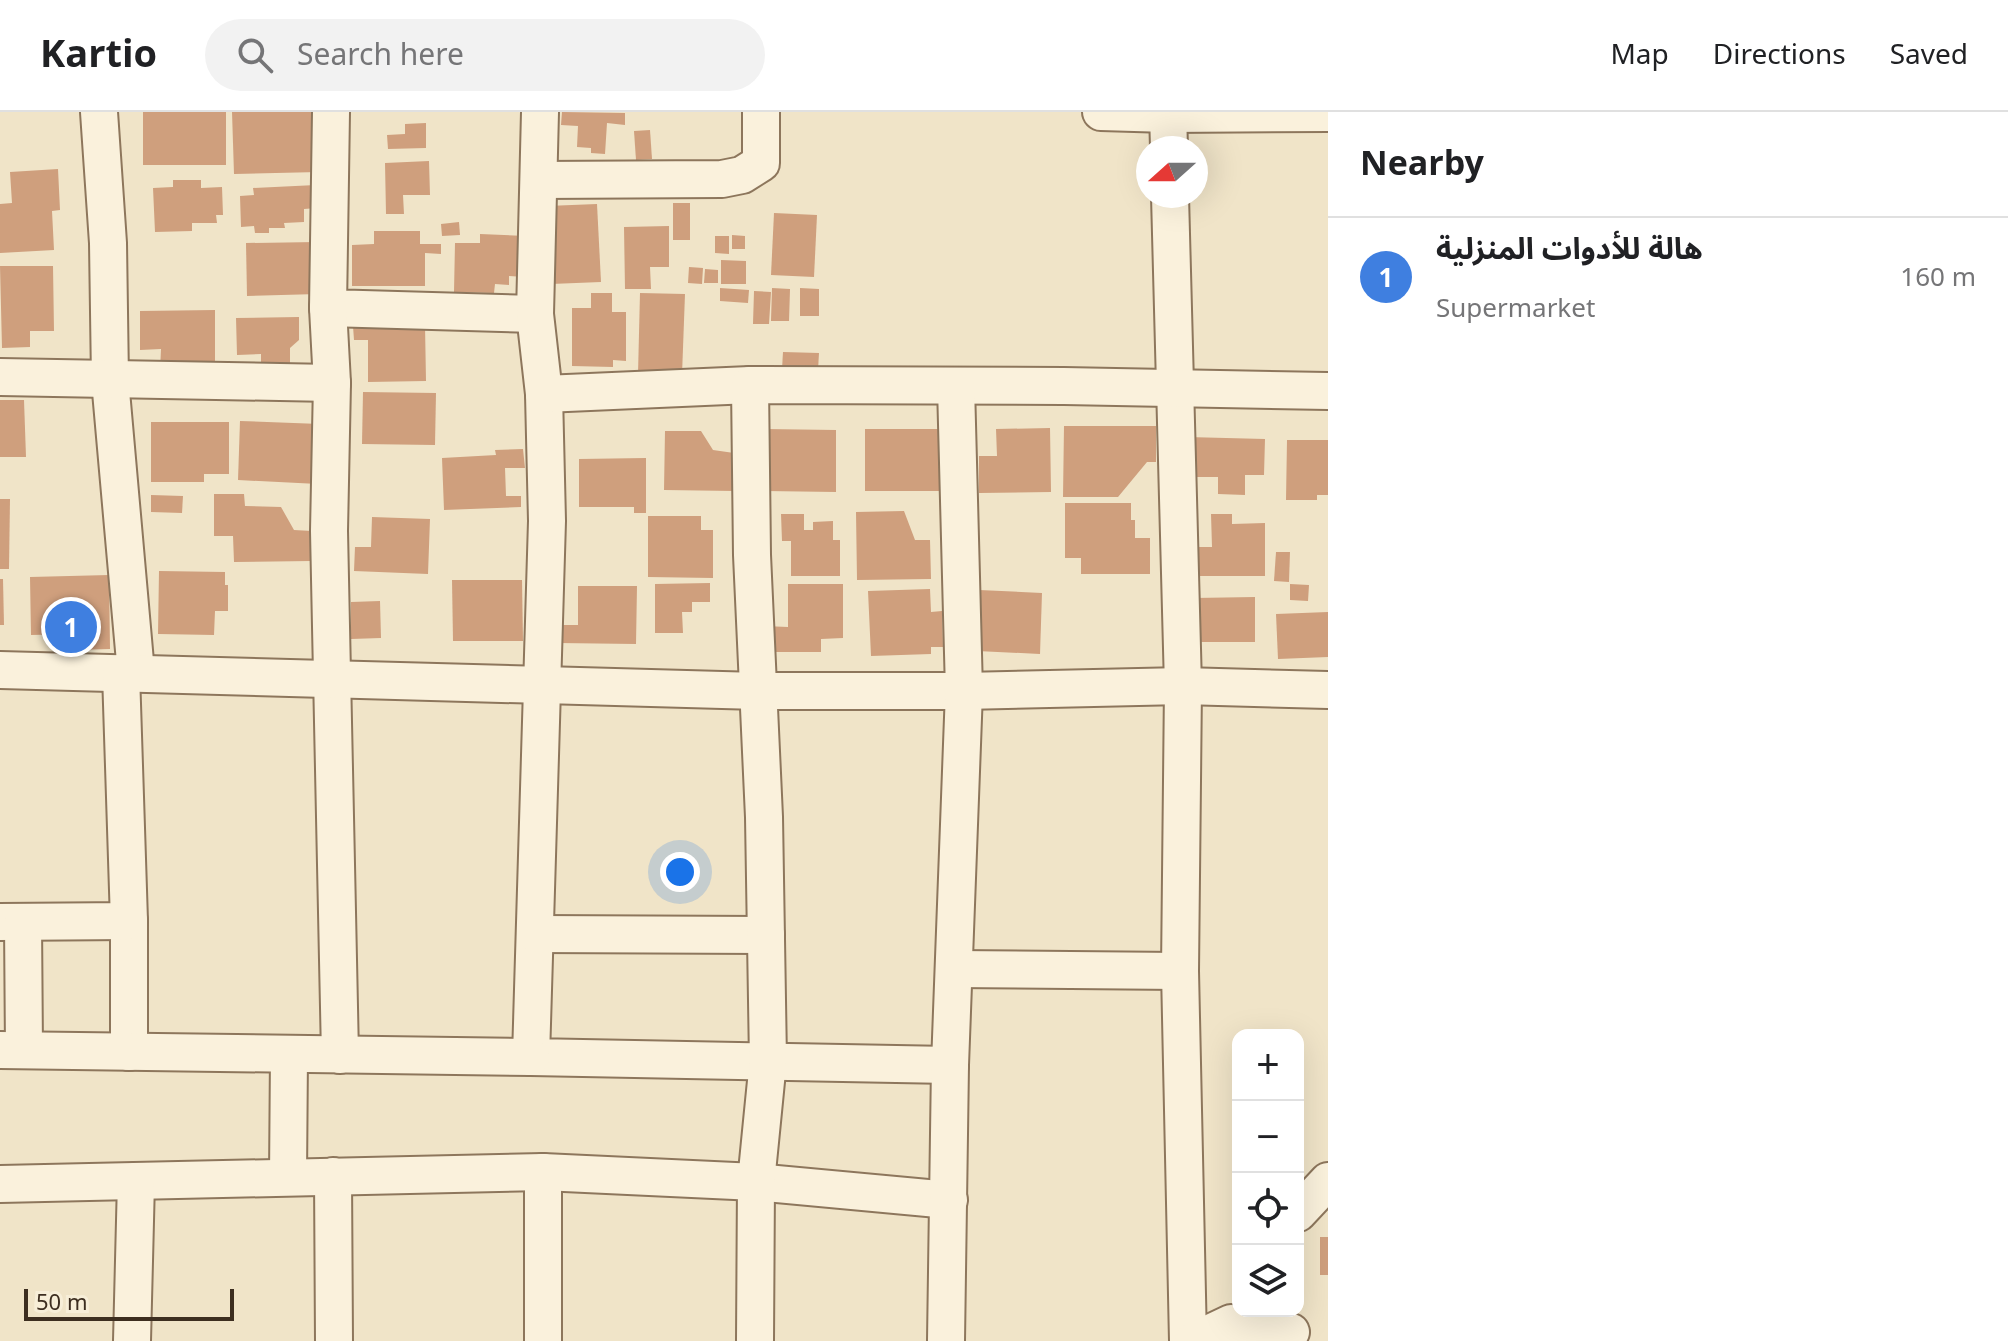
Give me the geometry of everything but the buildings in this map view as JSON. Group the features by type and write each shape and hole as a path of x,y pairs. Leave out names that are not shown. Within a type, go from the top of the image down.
{"street":[{"path":"99,112 108,243 110,380 129,673 129,1052"},
{"path":"331,112 329,531 340,1055"},
{"path":"531,1057 547,521 544,394 535,314 540,112"},
{"path":"539,180 722,179 742,175 761,163 761,112"},
{"path":"1101,112 1168,125 1328,113"},
{"path":"1170,208 1183,686 1180,971 1191,1341 1231,1323 1292,1328"},
{"path":"328,308 535,314"},
{"path":"0,377 332,383"},
{"path":"544,394 750,385 1175,387 1328,391"},
{"path":"750,385 752,555 764,817 768,1061 756,1182 755,1341"},
{"path":"946,1341 950,1065 964,691 956,386"},
{"path":"0,670 758,691 964,691 1183,686 1328,690"},
{"path":"129,921 12,922 12,1050 950,1065"},
{"path":"536,934 766,935"},
{"path":"954,969 1180,971"},
{"path":"288,1177 289,1054"},
{"path":"0,1184 543,1172 756,1182 949,1200"},
{"path":"543,1172 543,1341"},
{"path":"333,1176 334,1341"},
{"path":"132,1341 136,1181"},
{"path":"1304,1207 1328,1181"}],"place":[{"name":"هالة للأدوات المنزلية","path":"71,627"}]}
